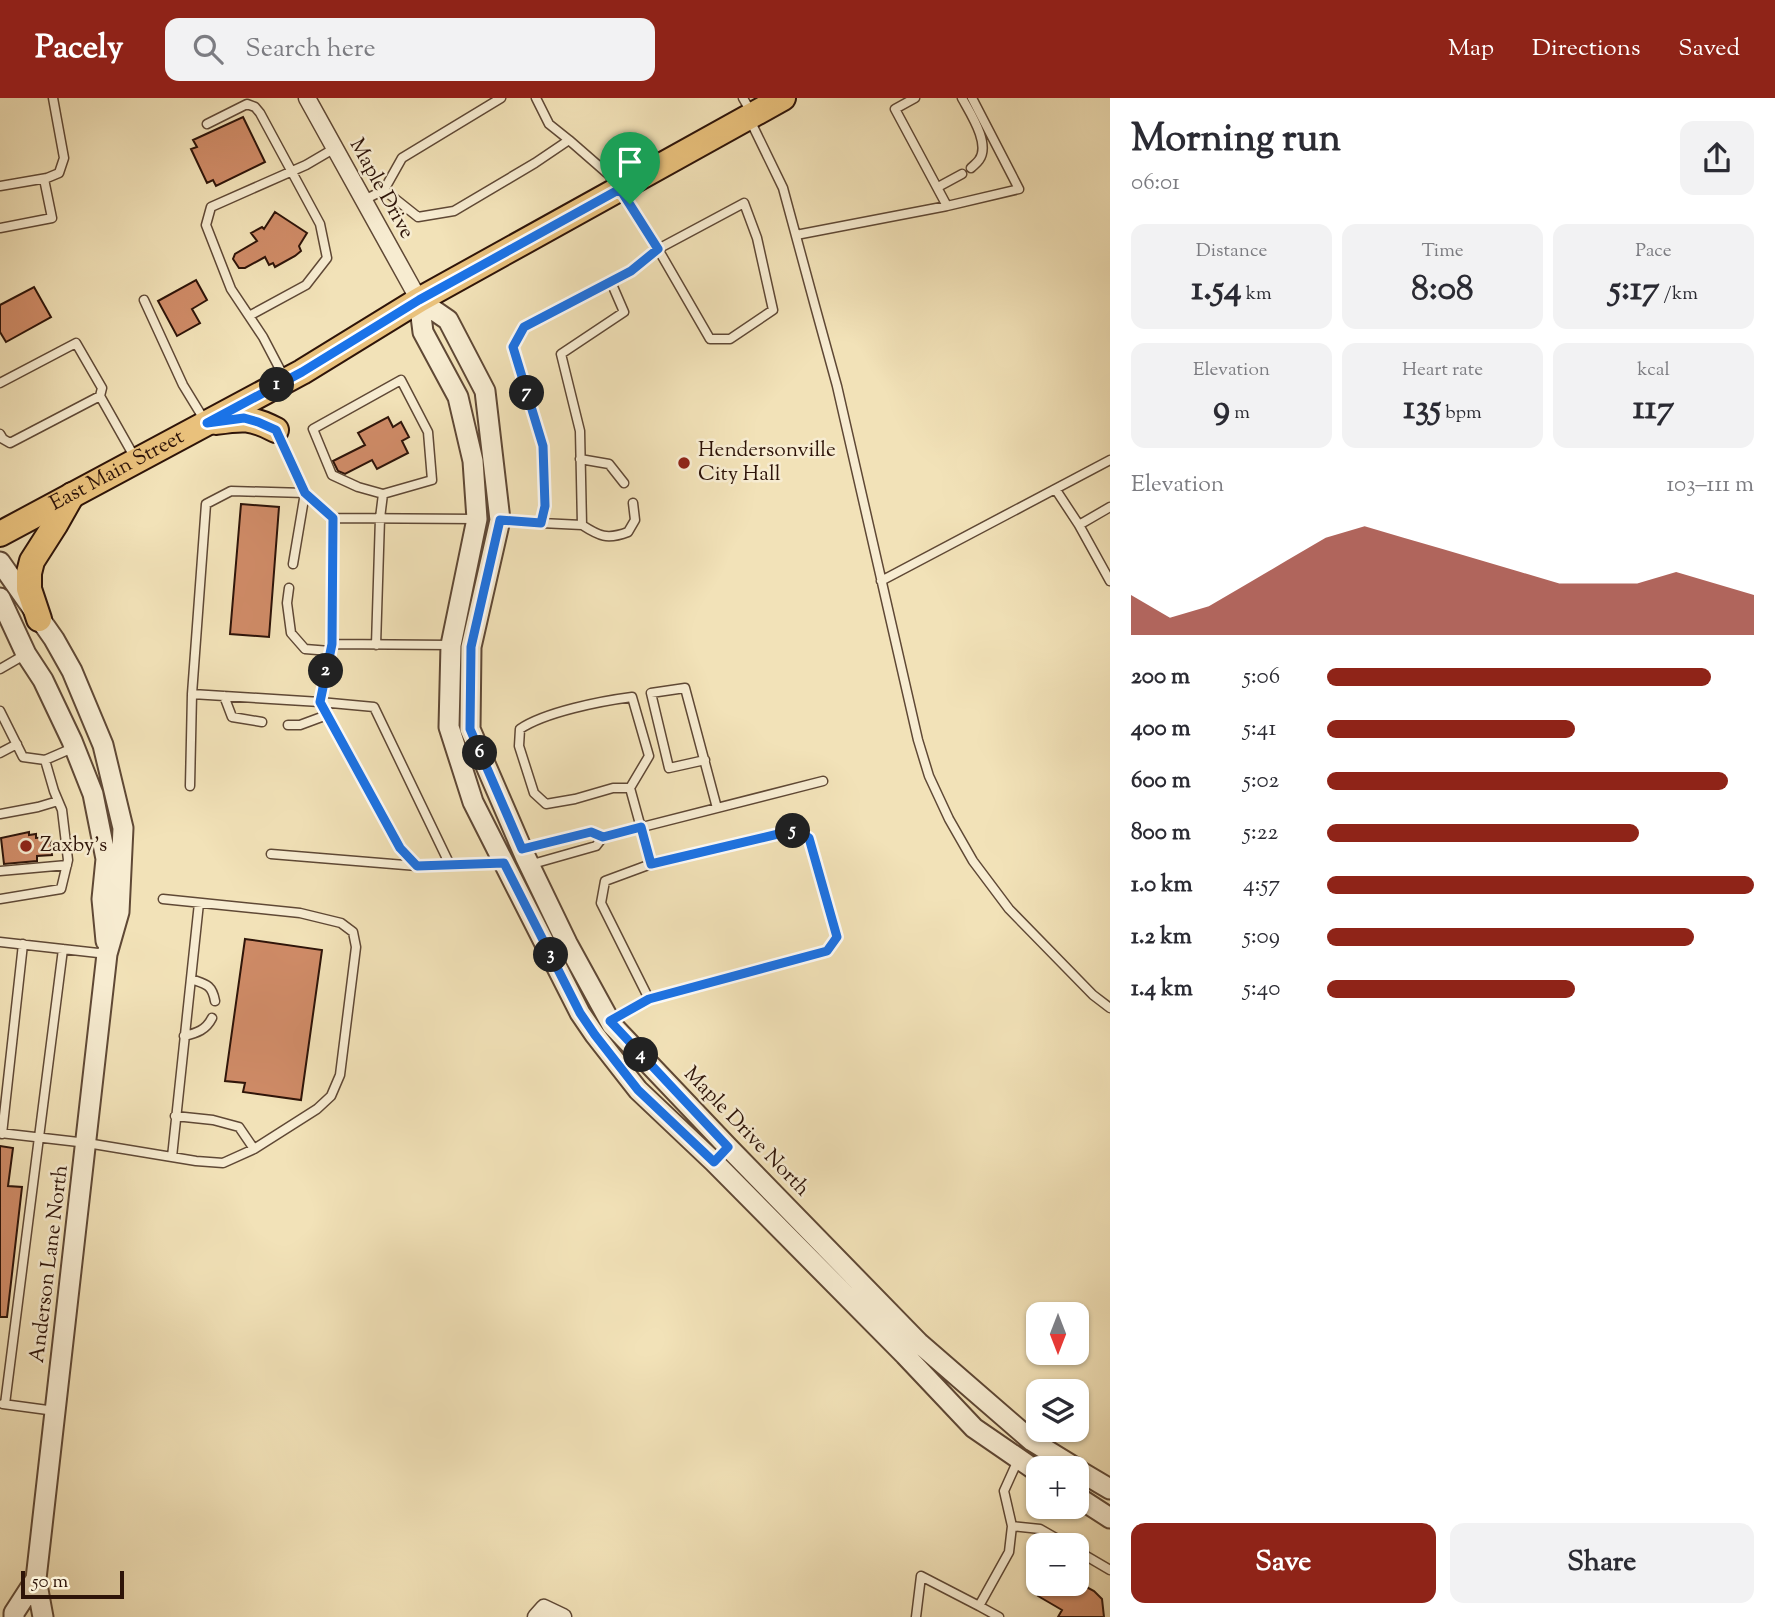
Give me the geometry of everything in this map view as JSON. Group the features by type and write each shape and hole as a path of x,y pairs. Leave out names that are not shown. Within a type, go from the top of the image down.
{"main road":[{"name":"East Main Street","path":"0,534 286,380 419,300 620,189 748,110 783,98"},
{"path":"207,423 244,418 276,430 276,409 286,380"},
{"path":"39,619 29,589 32,561 72,495"}],"street":[{"name":"Maple Drive","path":"307,98 419,300"},
{"name":"Maple Drive North","path":"419,300 423,332 458,397 473,461 477,519 451,645 449,727 473,802 580,1013 638,1090 912,1349 1026,1437"},
{"name":"Maple Drive North","path":"419,300 448,320 485,391 500,520 471,647 470,729 567,943 611,1023 912,1349 974,1428 1026,1465"},
{"path":"477,519 500,520"},
{"name":"Anderson Lane North","path":"0,562 54,639 72,671 103,745 123,828 119,912 107,954 36,1579 43,1617"},
{"name":"Anderson Lane North","path":"0,598 75,747 93,794 106,859 102,899 107,954"},
{"path":"451,645 471,647"},
{"path":"504,863 526,857"},
{"path":"595,1035 611,1023"},
{"path":"714,1162 728,1147"},
{"path":"1018,1460 1030,1442"},
{"name":"Maple Drive North","path":"1033,1442 1056,1456"},
{"name":"Maple Drive North","path":"1089,1476 1110,1489"},
{"path":"1089,1504 1110,1518"},
{"name":"Anderson Lane North","path":"14,1617 36,1579"},
{"path":"536,1617 544,1608 563,1617"}],"lane":[{"path":"0,186 44,179 60,173 64,158 53,98"},
{"path":"364,200 384,190 402,158 501,98"},
{"path":"536,98 549,124 608,174 620,189 658,249 710,339 730,339 774,310 757,239 744,203 658,249 631,271 524,327 513,347 543,446 545,506 541,523"},
{"path":"915,98 895,109 947,206"},
{"path":"961,98 982,139 980,160 971,168"},
{"path":"796,235 1020,189 972,98"},
{"path":"207,124 247,104 255,107 320,224 327,257 306,285 249,316"},
{"path":"748,110 783,188 796,235 836,386 918,740 929,776 973,861 1009,909 1093,995 1110,1008"},
{"path":"384,190 418,217 454,211 535,163 569,139"},
{"path":"286,380 263,337 232,289 206,225 211,207 335,148"},
{"path":"938,187 962,174"},
{"path":"0,228 52,218 44,179"},
{"path":"582,525 580,431 561,354 624,312 611,282"},
{"path":"144,300 183,385 207,423"},
{"path":"0,383 76,343 102,388 100,396 137,461"},
{"path":"401,380 428,432 432,480 383,494 358,487 332,475 313,429 401,380"},
{"path":"0,434 10,443 100,396"},
{"path":"276,430 305,493 333,518 477,519"},
{"path":"580,459 609,464 624,483"},
{"path":"881,581 1110,460"},
{"path":"1056,489 1110,581"},
{"path":"190,786 192,694 205,504 231,491 305,493"},
{"path":"293,564 305,493"},
{"path":"376,645 383,494"},
{"path":"500,520 582,525 598,535 616,537 628,532 635,520 633,503"},
{"path":"1079,525 1110,507"},
{"path":"333,518 331,648 320,702 400,848 417,866"},
{"path":"289,588 286,603 291,633 305,649 451,645"},
{"path":"0,669 26,653"},
{"path":"705,760 669,768 651,693 685,688 705,760 717,808"},
{"path":"192,694 374,707 450,865"},
{"path":"224,696 232,718 262,722"},
{"path":"630,788 613,788 546,804 534,793 519,746 520,729 532,721 595,703 632,696 649,756 630,788 651,864"},
{"path":"0,711 23,757 45,760 75,747"},
{"path":"288,724 299,725 327,715"},
{"path":"0,753 17,744"},
{"path":"0,899 61,889 68,860 62,810 45,760"},
{"path":"526,857 591,832 603,837 823,781"},
{"path":"0,814 58,801"},
{"path":"611,1023 649,999 827,951 837,937 809,838 795,830 651,864 605,881 601,903 649,999"},
{"path":"526,857 596,846 603,837"},
{"path":"271,854 417,866 504,863"},
{"path":"0,871 67,865"},
{"path":"23,944 1,1133 223,1163 254,1149 317,1109 331,1096 340,1075 356,947 354,933 341,923 300,913 163,899"},
{"path":"172,1157 199,903"},
{"path":"0,942 107,954"},
{"path":"55,1411 3,1404 63,949"},
{"path":"191,979 206,984 214,991 215,1001"},
{"path":"184,1036 199,1032 212,1018"},
{"path":"176,1116 214,1120 239,1127 254,1149"},
{"path":"979,1606 1009,1552 1012,1526 1004,1491 1018,1460"},
{"path":"1012,1526 1040,1529 1047,1533"},
{"path":"1089,1558 1110,1570"},
{"path":"916,1617 921,1576 999,1617"}],"building":[{"path":"243,117 265,162 216,186 213,180 207,183 191,149 197,147 193,140"},
{"path":"275,212 307,233 299,246 301,251 275,267 273,263 269,265 265,257 245,268 239,268 233,259 235,254 257,241 251,233 262,227 264,229"},
{"path":"196,280 207,300 192,309 200,323 177,336 158,301"},
{"path":"34,287 51,317 6,342 0,332 0,305"},
{"path":"388,417 393,427 401,422 409,437 402,441 408,453 377,469 372,460 345,474 338,471 333,461 365,445 358,433"},
{"path":"241,504 279,507 269,637 230,634"},
{"name":"Zaxby's","path":"29,832 29,835 36,834 36,838 50,837 52,855 37,856 37,861 4,864 1,838"},
{"path":"245,939 322,950 301,1100 243,1092 245,1083 225,1081"},
{"path":"0,1146 13,1148 8,1186 22,1187 7,1317 0,1317"},
{"path":"1089,1588 1102,1599 1104,1617 1058,1617 1062,1610 1038,1596 1089,1596"}],"place":[{"name":"Hendersonville City Hall","path":"684,463"},
{"name":"Zaxby's","path":"26,846"}],"route":[{"path":"620,189 630,204 658,249 631,271 524,327 513,347 543,446 545,506 541,523 500,520 471,647 470,729 522,849 591,832 603,837 641,827 651,864 795,830 809,838 837,937 827,951 649,999 610,1021 728,1147 714,1162 638,1090 595,1035 580,1013 504,863 417,866 400,848 320,702 332,644 333,518 305,493 276,430 244,418 207,423 302,372 419,300 620,189"}]}
